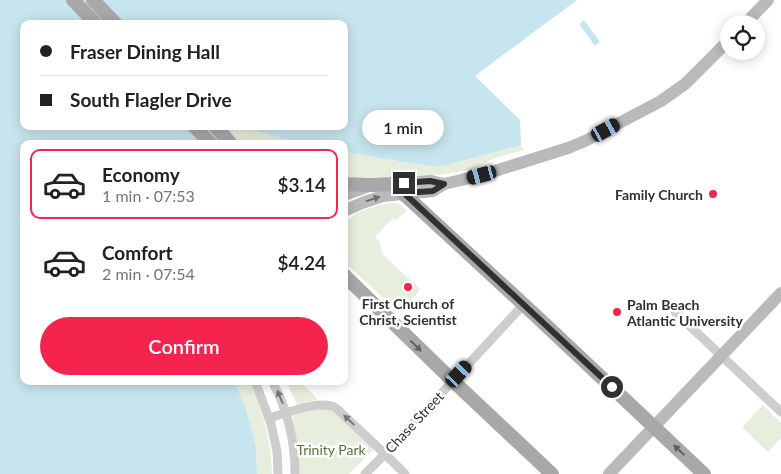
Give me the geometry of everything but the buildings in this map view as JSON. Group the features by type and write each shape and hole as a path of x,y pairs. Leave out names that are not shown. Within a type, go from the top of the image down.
{"main road":[{"path":"73,0 92,20"},
{"path":"93,0 112,20"},
{"path":"198,130 207,140"},
{"path":"218,130 227,140"},
{"path":"348,184 393,184 524,304 704,474"},
{"path":"348,279 452,381 552,474"}],"street":[{"path":"754,15 768,0"},
{"path":"348,209 377,198 404,193 433,191 444,184 489,173 568,148 662,101 685,84 720,49"},
{"path":"393,184 430,181 444,184"},
{"path":"348,194 371,185"},
{"path":"609,474 781,293"},
{"name":"Chase Street","path":"365,474 524,304"},
{"path":"675,312 781,412"},
{"path":"257,385 270,418 277,451 278,474"},
{"path":"274,385 286,413 293,442 295,474"},
{"path":"270,418 319,405 331,405 405,474"}],"green space":[{"path":"520,120 521,145 524,150 495,158 472,169 430,176 403,178 348,177 348,153 433,167 495,152"},
{"path":"234,130 253,130 287,140 237,140 222,140"},
{"path":"399,204 407,211 396,220 393,218 375,237 382,249 382,254 420,289 398,311 348,266 348,220 358,212 380,205"},
{"path":"236,385 252,385 266,426 272,474 257,474 256,446 246,409"},
{"path":"288,385 303,385 317,398 316,400 297,405"},
{"path":"763,405 781,423 781,438 768,452 742,427"},
{"name":"Trinity Park","path":"320,408 328,408 335,412 374,449 349,474 299,474 298,449 293,418 295,415"}],"water":[{"path":"0,0 577,0 476,75 520,120 521,145 433,167 348,153 348,140 287,140 253,130 348,130 348,20 20,20 20,130 234,130 222,140 20,140 20,385 236,385 246,409 256,446 257,474 0,474"},
{"path":"584,20 600,42 595,46 579,24"}],"place":[{"name":"Family Church","path":"713,194"},
{"name":"First Church of Christ, Scientist","path":"408,287"},
{"name":"Palm Beach Atlantic University","path":"617,312"}],"route":[{"path":"404,183 430,181 444,184 433,191 404,193 612,387"}]}
